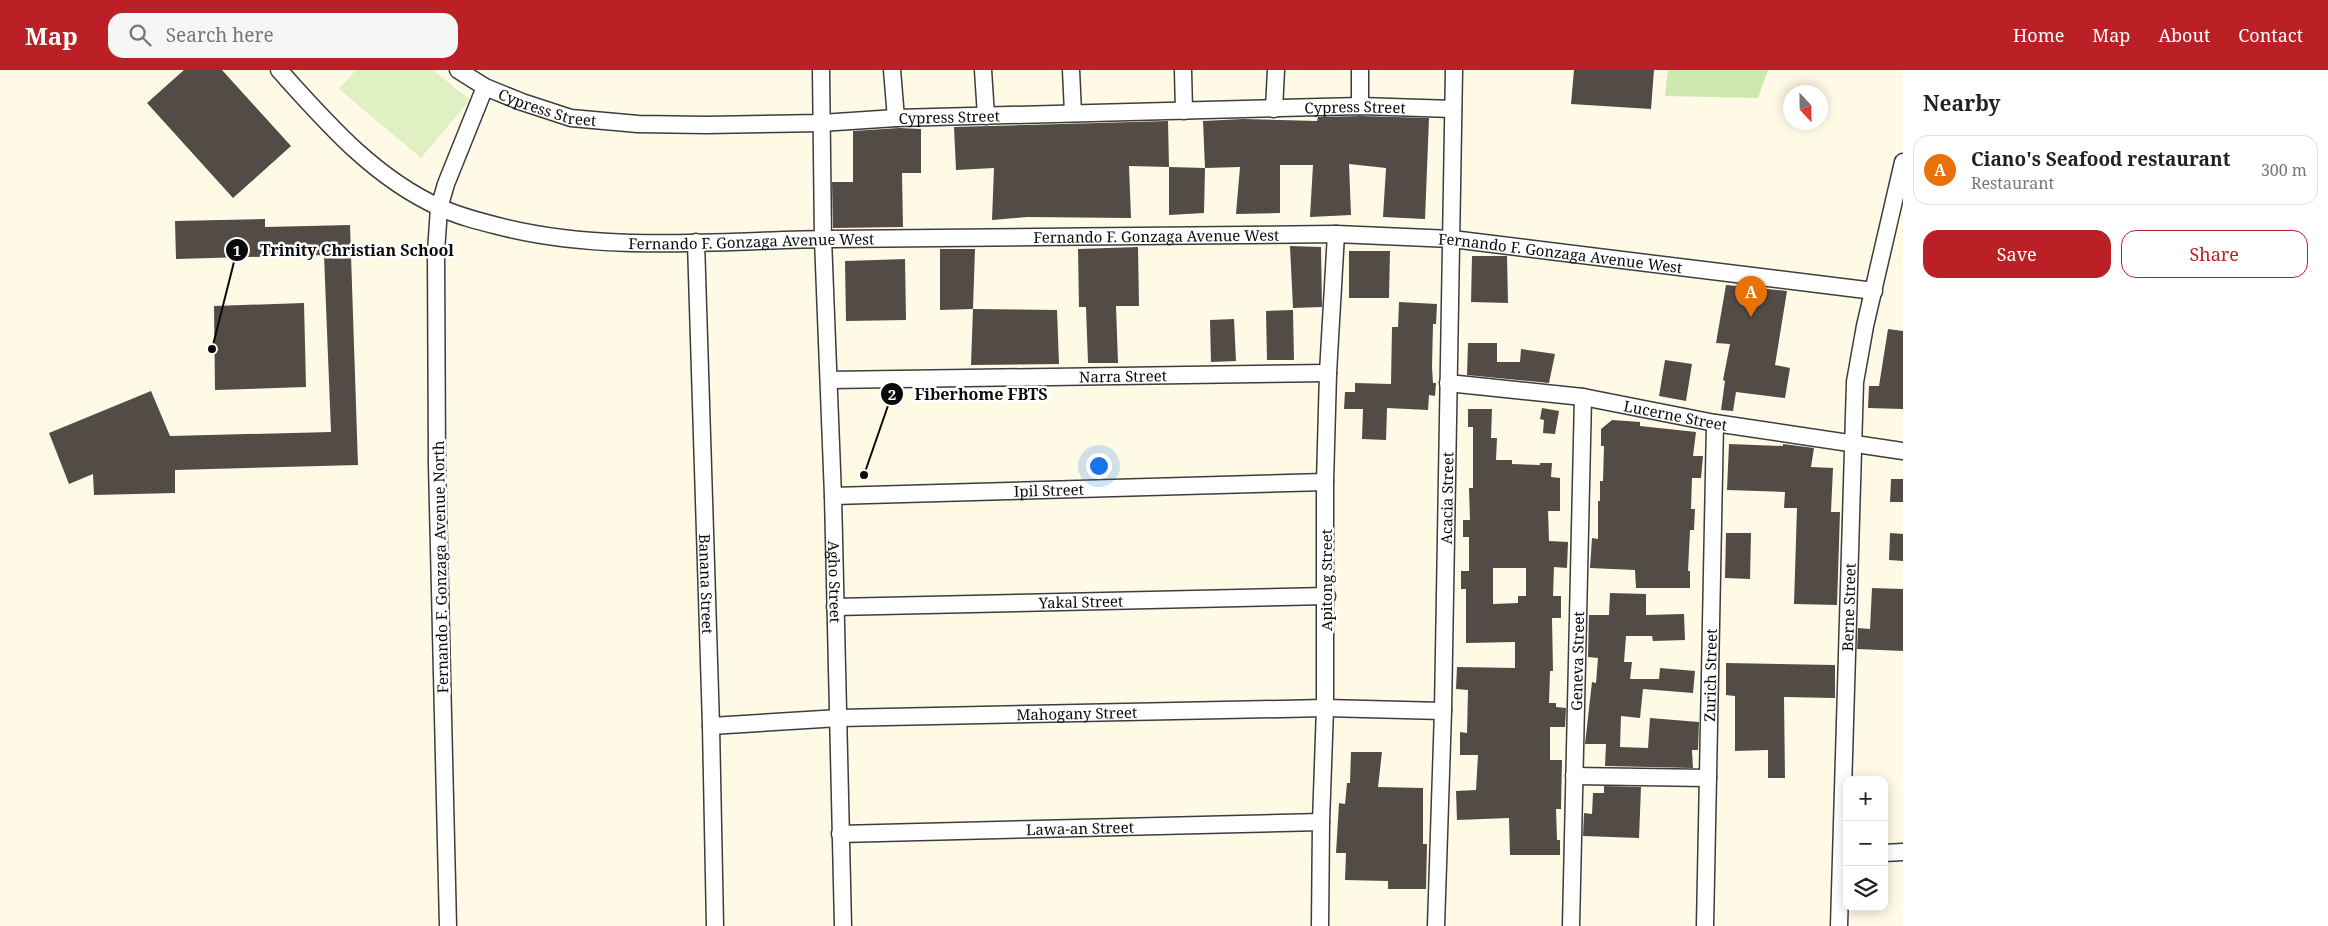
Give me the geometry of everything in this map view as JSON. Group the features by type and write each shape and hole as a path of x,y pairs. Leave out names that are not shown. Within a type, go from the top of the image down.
{"street":[{"name":"Fernando F. Gonzaga Avenue West","path":"279,70 357,153 382,173 439,208 513,230 574,240 607,243 1336,234 1452,239 1874,291"},
{"name":"Cypress Street","path":"458,70 485,88 571,118 638,124 821,123 896,118 1360,106 1453,109"},
{"name":"Agho Street","path":"821,70 823,239 833,496 842,926"},
{"path":"892,70 896,118"},
{"path":"983,70 986,116"},
{"path":"1071,70 1073,113"},
{"path":"1183,70 1184,111"},
{"path":"1274,109 1276,70"},
{"path":"1360,70 1360,106"},
{"name":"Acacia Street","path":"1436,926 1444,711 1454,70"},
{"name":"Fernando F. Gonzaga Avenue North","path":"448,926 437,464 436,252 439,208 459,148 485,88"},
{"name":"Berne Street","path":"1845,821 1852,445 1855,382 1903,162"},
{"name":"Apitong Street","path":"1320,926 1321,822 1326,708 1325,482 1328,373 1336,234"},
{"name":"Banana Street","path":"696,242 711,726 715,926"},
{"name":"Narra Street","path":"829,380 1328,373"},
{"name":"Lucerne Street","path":"1448,383 1583,397 1715,423 1852,445 1903,451"},
{"name":"Geneva Street","path":"1571,926 1583,397"},
{"name":"Zurich Street","path":"1705,926 1715,423"},
{"name":"Ipil Street","path":"833,496 1325,482"},
{"name":"Yakal Street","path":"835,607 1327,596"},
{"name":"Mahogany Street","path":"711,726 837,718 1326,708 1444,711"},
{"path":"1574,776 1708,778"},
{"name":"Lawa-an Street","path":"840,834 1321,822"},
{"path":"1888,853 1903,852"},
{"name":"Berne Street","path":"1839,926 1843,866"}],"green space":[{"path":"356,70 433,70 470,100 421,158 339,89"},
{"path":"1668,70 1768,70 1758,98 1665,96"}],"building":[{"path":"184,70 222,70 291,146 233,198 147,103"},
{"path":"1574,70 1654,70 1651,109 1571,104"},
{"path":"1318,117 1429,118 1425,219 1383,217 1386,168 1349,164 1351,215 1310,217 1313,165 1280,165 1280,213 1236,214 1240,167 1205,168 1203,121 1243,119 1317,121"},
{"path":"1168,121 1169,167 1129,166 1131,218 1027,217 992,220 994,168 956,170 954,127"},
{"path":"899,128 921,129 921,173 902,173 903,227 833,228 832,182 853,182 853,131"},
{"path":"1169,167 1205,168 1204,213 1169,215"},
{"path":"265,219 265,227 350,225 358,465 175,470 175,493 94,495 93,474 69,484 49,433 151,391 170,436 331,432 324,255 176,259 175,221"},
{"path":"1290,246 1321,247 1322,307 1293,308"},
{"path":"1138,247 1139,306 1116,306 1118,363 1088,363 1086,307 1079,307 1078,249"},
{"path":"940,249 975,249 973,309 940,310"},
{"path":"1349,251 1390,251 1389,298 1349,298"},
{"path":"1472,256 1507,256 1508,303 1471,302"},
{"path":"905,259 906,320 846,321 845,261"},
{"path":"1726,285 1787,291 1775,365 1790,368 1785,398 1736,392 1733,411 1721,410 1725,381 1723,380 1730,344 1716,343"},
{"path":"1399,302 1437,304 1436,324 1433,324 1432,367 1433,383 1436,383 1435,396 1429,395 1428,410 1387,408 1386,440 1362,439 1363,409 1344,409 1345,392 1355,392 1355,383 1391,384 1392,327 1398,327"},
{"path":"304,303 306,387 215,390 214,306"},
{"path":"973,309 1057,310 1059,364 971,365"},
{"path":"1293,310 1294,360 1267,360 1266,311"},
{"path":"1234,319 1236,361 1211,362 1210,320"},
{"path":"1888,329 1903,331 1903,409 1868,408 1869,386 1879,386"},
{"path":"1468,343 1497,343 1497,362 1520,362 1521,349 1555,354 1549,383 1467,375"},
{"path":"1665,360 1692,364 1686,401 1659,396"},
{"path":"1542,408 1559,411 1555,434 1543,433 1544,420 1540,419"},
{"path":"1468,409 1492,409 1491,438 1497,438 1496,460 1512,460 1512,464 1540,465 1540,463 1552,463 1551,477 1560,478 1560,511 1548,511 1549,541 1568,542 1567,568 1554,567 1553,596 1561,596 1561,618 1552,618 1553,671 1550,671 1549,703 1556,703 1556,707 1566,708 1565,727 1550,727 1550,760 1562,760 1561,809 1556,809 1557,840 1560,840 1560,855 1510,855 1509,818 1457,820 1456,791 1476,790 1478,755 1460,755 1460,732 1467,733 1468,690 1456,689 1457,667 1515,668 1515,642 1466,643 1466,589 1461,589 1461,571 1469,571 1469,537 1463,537 1463,520 1470,520 1469,488 1473,488 1473,427 1468,427","holes":["1493,568 1526,568 1526,596 1518,596 1518,603 1493,604"]},
{"path":"1612,420 1640,422 1640,426 1696,432 1693,456 1703,456 1701,478 1692,478 1691,509 1695,509 1694,530 1690,530 1688,571 1690,571 1690,588 1636,588 1635,570 1590,568 1592,538 1598,539 1598,501 1600,501 1600,481 1603,481 1604,446 1601,446 1601,429"},
{"path":"1729,444 1783,446 1783,444 1814,448 1811,467 1833,468 1831,512 1840,512 1837,605 1794,604 1797,508 1784,508 1785,492 1727,490"},
{"path":"1891,479 1903,479 1903,502 1890,502"},
{"path":"1726,533 1751,533 1750,579 1725,578"},
{"path":"1890,533 1903,534 1903,561 1889,560"},
{"path":"1872,588 1903,589 1903,651 1857,649 1858,628 1870,629"},
{"path":"1610,593 1646,594 1646,615 1684,614 1685,640 1653,641 1652,636 1626,636 1624,662 1632,662 1630,679 1659,679 1660,668 1695,671 1693,693 1643,689 1640,718 1621,716 1620,747 1648,748 1650,718 1699,722 1698,750 1692,750 1693,768 1605,766 1606,744 1585,744 1592,682 1596,683 1598,658 1588,657 1589,615 1609,615"},
{"path":"1726,663 1835,665 1835,698 1784,697 1785,778 1768,778 1768,750 1735,751 1735,696 1726,695"},
{"path":"1351,752 1382,752 1378,787 1423,788 1423,844 1427,844 1426,889 1388,889 1388,881 1345,880 1346,853 1336,853 1339,803 1345,804 1347,783 1350,783"},
{"path":"1604,786 1641,787 1639,838 1583,836 1584,813 1592,814 1593,793 1604,793"}],"place":[{"name":"Ciano's Seafood restaurant","path":"1751,317"},
{"name":"Trinity Christian School","path":"212,349"},
{"name":"Fiberhome FBTS","path":"864,475"}]}
